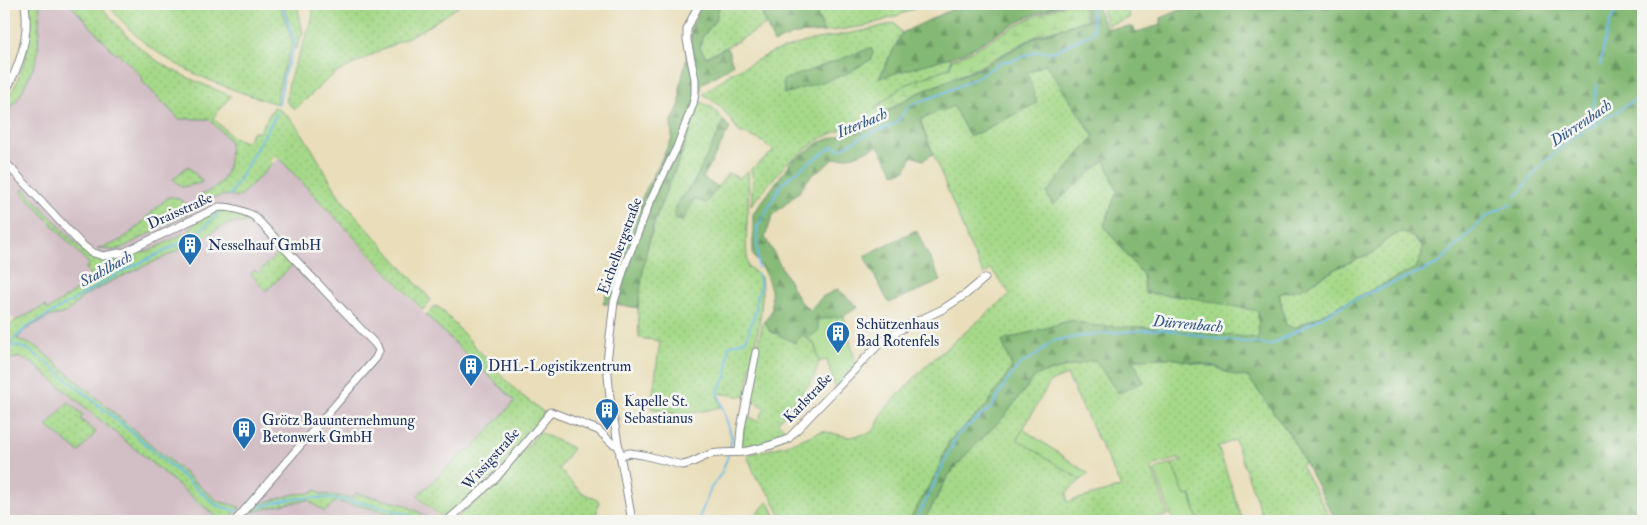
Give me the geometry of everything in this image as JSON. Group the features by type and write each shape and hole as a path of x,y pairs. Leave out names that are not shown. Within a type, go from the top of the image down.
{"street":[{"path":"4,94 19,65 24,49 26,30 25,4"},
{"name":"Eichelbergstraße","path":"632,521 610,398 607,362 614,302 625,265 645,213 677,147 695,94 695,79 687,30 699,4"},
{"name":"Draisstraße","path":"4,161 81,244 91,252 103,256 125,252 219,207 240,209 254,216 377,346 379,351 376,358 235,521"},
{"name":"Karlstraße","path":"620,455 636,454 682,465 690,464 709,454 733,452 777,444 788,439 881,342 905,327 943,309 966,294 985,278"},
{"path":"733,452 741,428 756,352"},
{"name":"Wissigstraße","path":"447,521 496,478 551,412 598,430 612,443 618,445"}],"shaded area":[{"path":"40,4 70,4 115,53 119,54 142,77 143,82 209,119 230,141 228,168 223,181 213,190 202,196 206,199 227,195 239,197 279,158 426,315 516,401 470,451 468,449 418,497 444,521 433,521 404,504 394,521 228,521 240,507 217,501 37,347 17,339 24,330 4,309 4,118 20,95 35,64 38,52"},
{"path":"13,357 19,357 36,366 221,521 4,521 4,362"}],"green space":[{"path":"29,4 40,4 38,52 35,64 20,95 4,118 4,105 16,84 26,57 30,30"},
{"path":"70,4 99,4 128,37 157,61 188,78 231,96 213,118 235,139 245,142 249,139 252,132 259,132 274,107 284,113 303,135 343,201 431,300 423,310 276,155 270,161 273,164 239,197 227,195 206,199 201,195 217,185 226,174 230,141 209,119 179,119 143,82 142,77 119,54 115,53"},
{"path":"107,4 281,4 293,44 282,74 277,104 200,76 171,61 130,30"},
{"path":"283,4 297,4 303,33 296,49"},
{"path":"314,4 462,4 426,28 334,74 295,109 287,103 287,93 294,66 310,24"},
{"path":"702,4 720,4 716,19 702,38 700,48 706,57 727,47 733,65 702,84 689,133 650,235 638,308 603,304 617,259 638,206 672,138 671,123 680,104 680,87 691,38 691,29"},
{"path":"720,4 790,4 762,15 766,25 706,57 700,48 702,38 716,19"},
{"path":"790,4 813,4 824,32 795,34 774,43 762,15"},
{"path":"813,4 944,4 939,6 923,5 866,26 824,32"},
{"path":"963,4 1063,4 1025,18 964,53 879,78 902,33"},
{"path":"1067,4 1082,4 1086,20 1038,35 977,68 913,95 859,128 858,122 903,86 950,67 952,59 966,54 1028,19"},
{"path":"1084,4 1096,4 1106,28 1133,27 1136,32 1161,25 1161,18 1195,4 1643,4 1643,521 1336,521 1290,435 1248,377 1230,374 1215,366 1170,358 1132,359 1144,382 1118,393 1095,360 1036,375 1004,417 972,448 948,476 924,521 909,521 937,472 949,441 987,405 1012,367 1002,341 1072,320 1092,326 1143,327 1259,338 1258,311 1187,297 1145,293 1143,275 1104,226 1117,191 1105,160 1053,205 1047,193 1094,136 1046,64 1027,73 1037,103 970,137 953,106 920,120 933,154 923,160 912,156 906,170 895,174 878,146 854,156 834,159 810,177 799,192 773,215 765,237 799,300 810,310 822,297 838,289 858,307 844,316 817,320 819,330 808,339 802,335 796,343 770,331 765,322 772,310 771,290 766,274 753,255 753,214 791,162 820,142 859,129 914,95 978,69 1038,36 1088,20","holes":["1402,231 1422,245 1422,255 1416,268 1295,328 1286,325 1279,294 1303,288 1341,266 1375,252 1385,241"]},
{"path":"1101,4 1126,4 1130,18 1107,25"},
{"path":"894,23 902,33 879,78 951,56 950,67 903,86 858,122 820,139 786,164 751,205 753,182 751,169 774,151 760,140 739,132 719,105 703,94 730,74 773,52 812,40 868,30"},
{"path":"871,48 873,52 872,59 844,75 784,94 783,80"},
{"path":"1046,64 1094,137 1047,193 1052,204 1105,160 1117,191 1104,226 1143,275 1145,293 1187,297 1258,310 1259,339 1143,327 1092,326 1072,320 1002,341 1012,367 987,405 949,441 937,472 909,521 783,521 771,496 756,477 747,455 787,445 822,431 850,437 870,433 876,427 884,410 928,364 1010,294 991,269 984,275 969,244 920,120 953,105 970,137 1027,73"},
{"path":"699,101 713,108 724,121 694,182 675,206 675,219 683,220 694,199 706,203 728,173 739,178 748,171 747,254 748,266 761,277 760,321 745,397 717,393 721,407 694,413 678,414 651,408 660,341 639,338 638,308 643,263 658,212 682,153"},
{"path":"724,121 730,128 703,178 718,187 706,203 694,199 683,221 675,220 675,207 694,182"},
{"path":"188,166 202,181 201,183 182,187 173,179"},
{"path":"24,188 79,247 90,255 101,259 111,260 132,253 149,251 189,231 198,220 220,210 229,210 248,216 255,221 275,243 272,246 271,242 254,225 254,222 229,223 177,251 84,296 66,313 48,317 24,331 17,339 37,347 217,501 240,507 228,521 221,521 36,366 20,358 13,358 4,362 4,331 15,321 45,306 48,310 92,279 86,268 89,264 21,191"},
{"path":"169,197 184,202 191,208 191,212 120,249 97,248 108,246 128,235"},
{"path":"916,230 941,281 889,303 864,256"},
{"path":"1402,231 1422,245 1422,255 1416,268 1294,328 1286,325 1279,294 1303,288 1341,266 1375,252 1385,241"},
{"path":"278,248 282,248 310,279 308,282 293,265 266,291 251,274 254,270 258,273 280,251"},
{"path":"435,306 440,308 519,393 546,414 496,476 445,520 417,496 468,449 470,451 515,401 426,315"},
{"path":"844,316 856,365 835,388 827,360 819,362 815,345 808,339 819,330 817,320"},
{"path":"763,322 765,322 770,332 802,335 815,345 819,362 814,378 778,422 789,433 771,443 744,448 742,445 745,416 758,421 765,408 748,397"},
{"path":"1170,358 1215,367 1230,374 1248,377 1290,435 1305,462 1301,465 1332,521 1264,521 1235,440 1218,447 1243,521 1198,521 1191,495 1185,496 1172,464 1182,461 1181,458 1155,465 1152,468 1168,515 1146,521 1078,521 1077,519 1073,521 924,521 948,476 972,448 1004,417 1036,375 1095,360","holes":["1067,375 1121,487 1067,502 1067,492 1081,480 1018,438 1050,382"]},
{"path":"68,402 83,415 80,419 96,432 79,452 47,426"},
{"path":"1023,429 1089,474 1081,480 1017,439"},
{"path":"539,432 573,448 559,469 581,492 599,501 595,521 453,521 505,474"},
{"path":"1172,464 1185,496 1190,495 1198,521 1173,521 1155,471 1158,468"},
{"path":"316,490 321,494 353,498 356,493 406,505 434,521 416,521 366,507 335,502 325,512 308,500 248,513 255,505 295,494 311,493"},
{"path":"767,502 778,521 751,521"}],"waterway":[{"name":"Stahlbach","path":"279,104 284,74 295,45 282,4"},
{"name":"Itterbach","path":"758,268 757,227 779,188 792,174 833,146 841,149 862,137 895,124 910,105 972,80 1003,61 1010,61 1038,51 1053,52 1094,32 1090,4"},
{"path":"1600,66 1609,26 1621,4"},
{"path":"1590,128 1597,84"},
{"name":"Dürrenbach","path":"1516,197 1542,164 1568,142 1643,95"},
{"name":"Stahlbach","path":"230,195 277,113"},
{"name":"Dürrenbach","path":"916,521 958,434 992,407 1019,365 1037,355 1052,341 1096,334 1162,329 1218,339 1271,345 1353,300 1438,264 1485,217 1511,204"},
{"name":"Stahlbach","path":"7,346 26,328 123,271 179,244 201,230 218,214"},
{"name":"Itterbach","path":"729,451 732,438 718,392 726,377 729,346 746,340 756,310 757,297 761,287 757,273"},
{"path":"4,348 6,346 18,346 29,350 45,361 216,505 237,511"},
{"name":"Itterbach","path":"698,521 711,488 722,472 728,456"},
{"path":"259,507 289,500 324,498 360,502 424,521"}],"place":[{"name":"Nesselhauf GmbH","path":"190,266"},
{"name":"Schützenhaus Bad Rotenfels","path":"838,354"},
{"name":"DHL-Logistikzentrum","path":"471,387"},
{"name":"Kapelle St. Sebastianus","path":"607,431"},
{"name":"Grötz Bauunternehmung Betonwerk GmbH","path":"244,450"}]}
